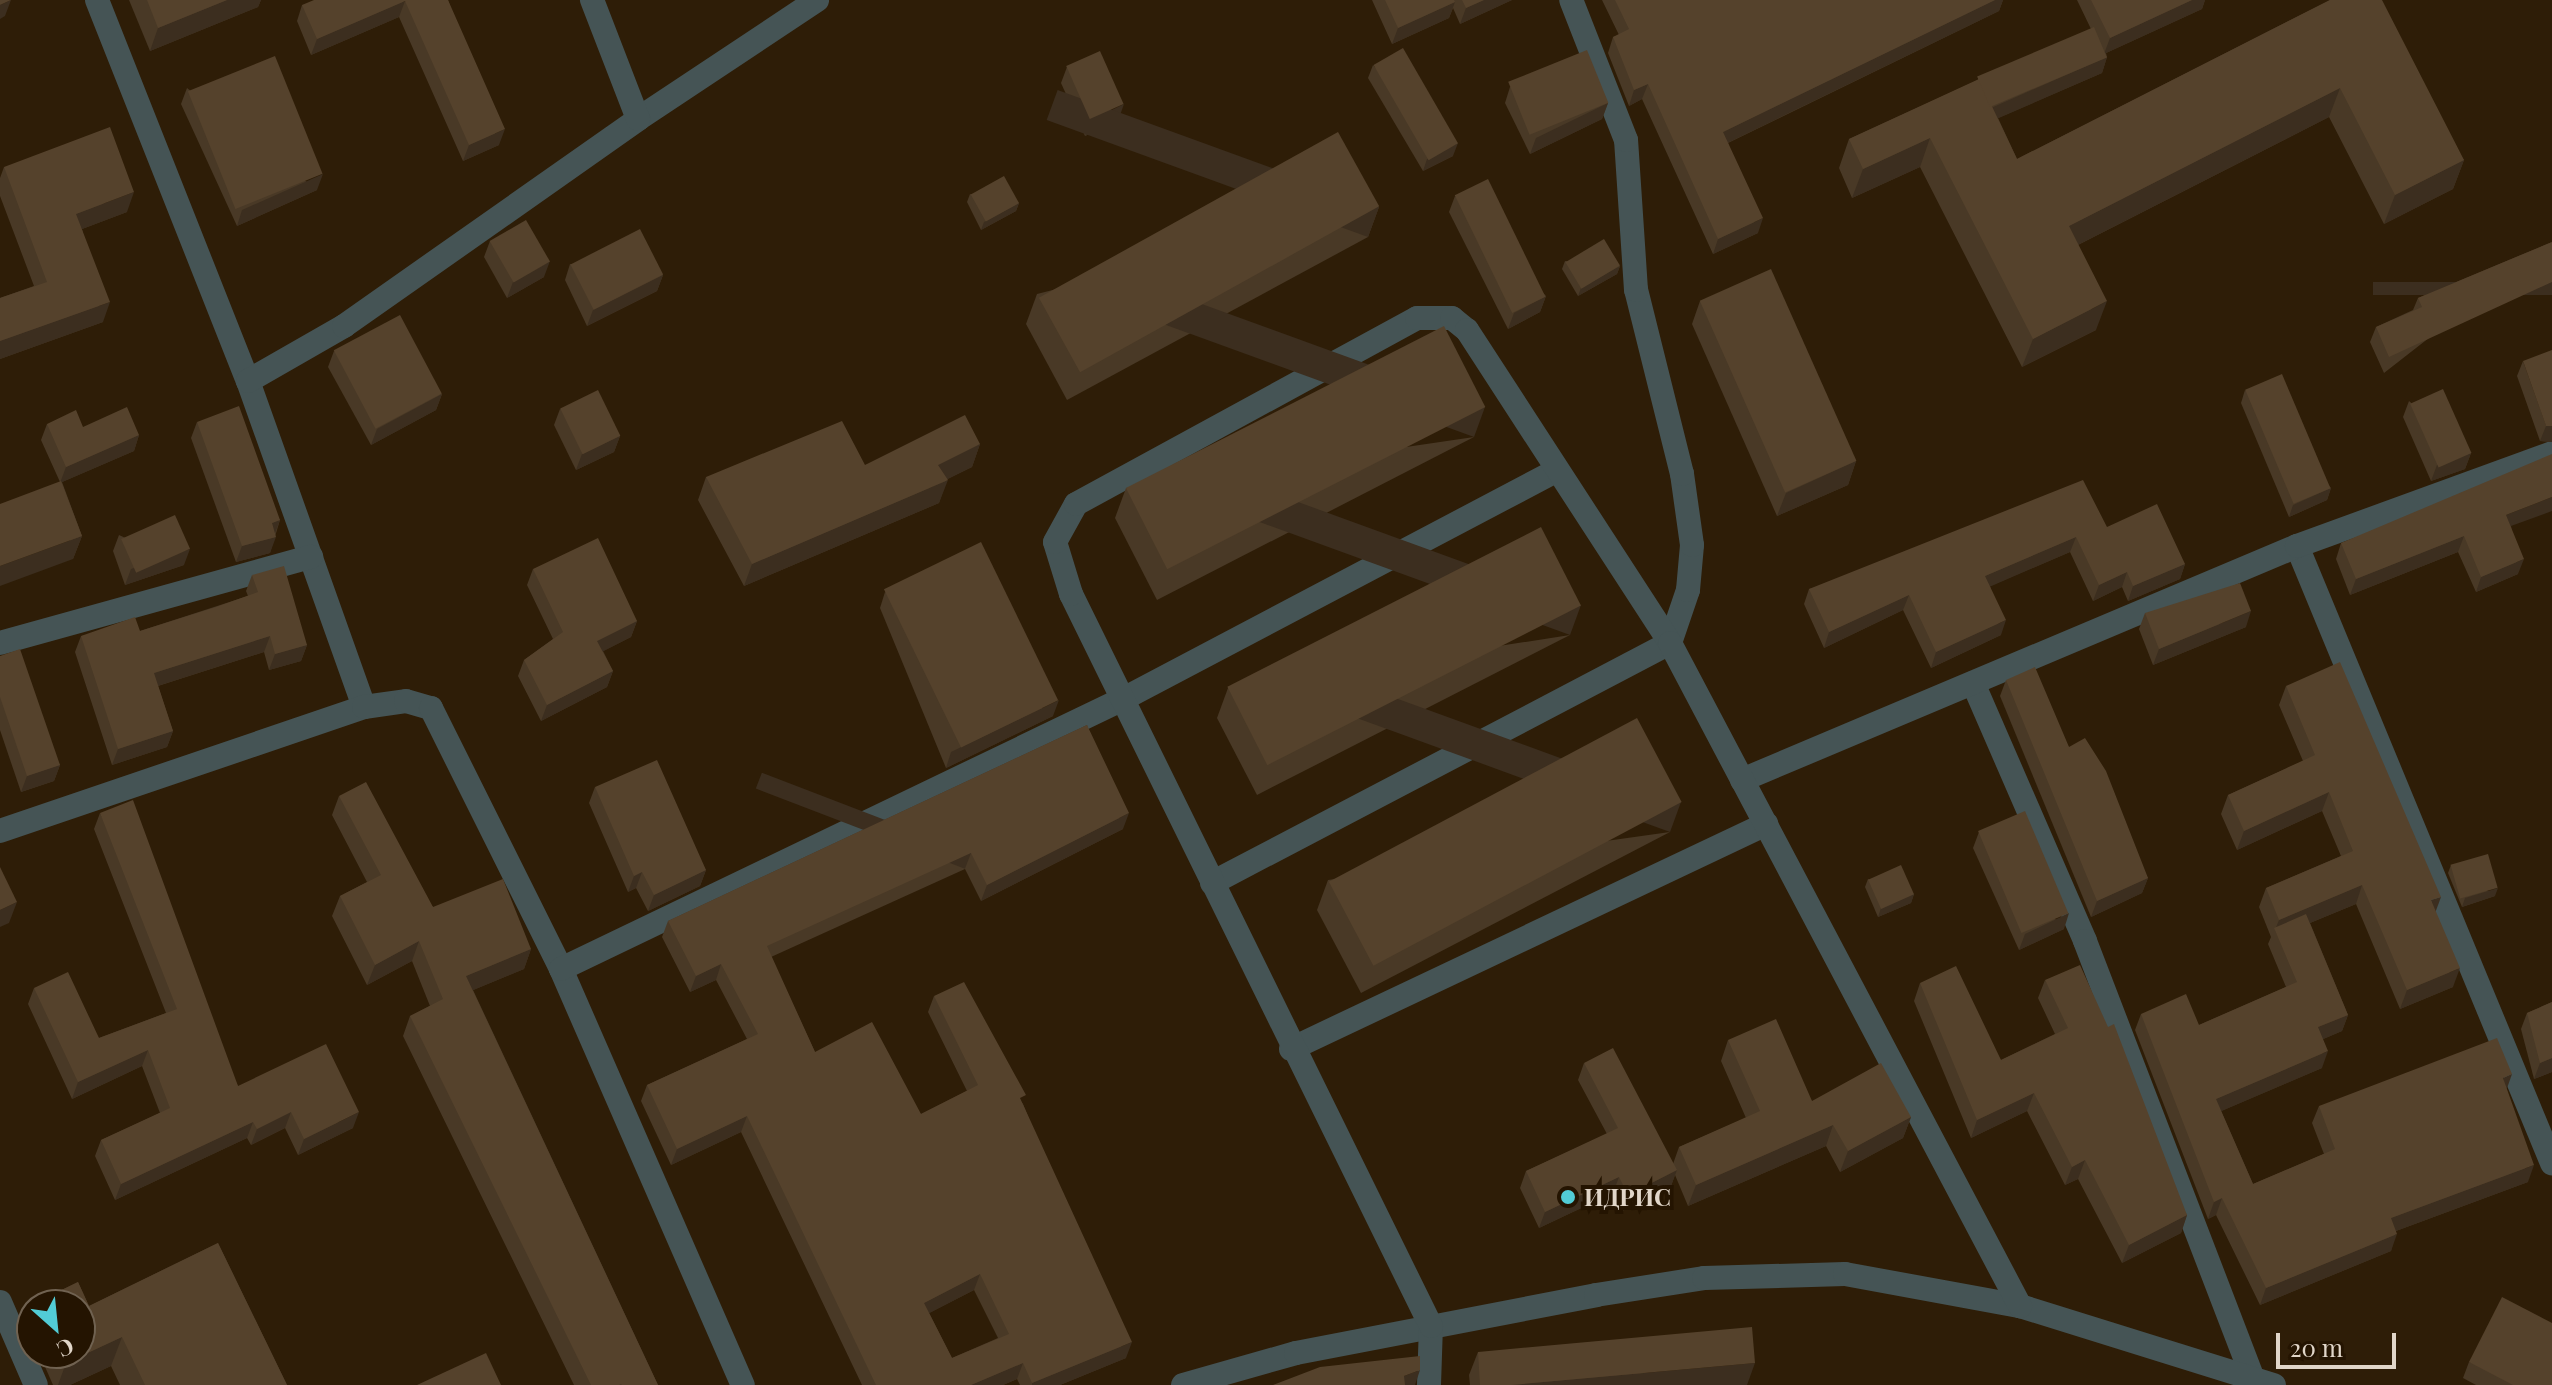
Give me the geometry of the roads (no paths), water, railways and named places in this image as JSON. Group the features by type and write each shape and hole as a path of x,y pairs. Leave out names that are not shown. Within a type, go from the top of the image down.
{"street":[{"path":"97,0 248,381 364,707"},
{"path":"592,0 638,119"},
{"path":"248,381 369,309 638,119 817,0"},
{"path":"1212,883 1670,643 1688,590 1692,545 1684,488 1636,290 1626,140 1571,0"},
{"path":"1429,1385 1431,1326 1291,1049 1058,557 1062,518 1417,318 1452,318 1467,330 1670,643 2020,1306"},
{"path":"1742,780 2297,546 2552,453"},
{"path":"561,969 1125,698 1556,471"},
{"path":"2297,546 2552,1163"},
{"path":"0,643 311,557"},
{"path":"1973,683 2085,941 2263,1381"},
{"path":"0,831 364,707 406,701 438,715 561,969 743,1385"},
{"path":"1291,1049 1766,824"},
{"path":"1183,1385 1431,1326 1719,1277 1845,1274 2020,1306 2263,1381"},
{"path":"0,1302 7,1340 36,1385"}],"place":[{"name":"ИДРИС","path":"1568,1197"}]}
